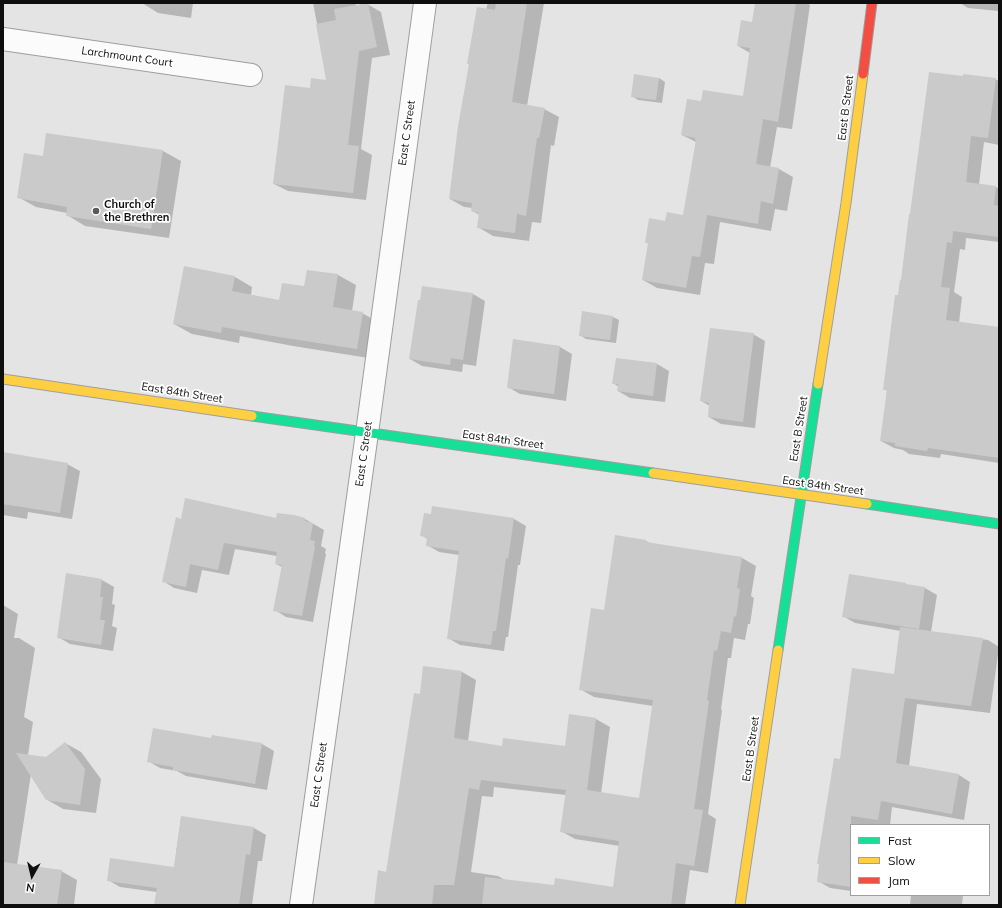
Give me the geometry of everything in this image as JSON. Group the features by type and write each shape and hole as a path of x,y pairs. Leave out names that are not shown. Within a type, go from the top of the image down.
{"street":[{"name":"East C Street","path":"301,905 425,3"},
{"name":"East B Street","path":"740,905 846,203 872,3"},
{"name":"Larchmount Court","path":"3,39 251,75"},
{"name":"East 84th Street","path":"3,379 999,524"}],"building":[{"path":"368,3 377,47 359,51 348,145 359,146 353,193 273,184 285,85 310,88 311,78 326,80 316,24 336,20 334,9"},
{"path":"496,3 527,3 512,102 545,108 539,138 537,138 526,216 517,214 515,233 477,228 479,213 471,211 472,203 449,199 458,126 469,64 467,64 477,7 495,10"},
{"path":"755,3 796,3 778,122 763,119 756,164 779,168 773,204 761,201 758,224 707,215 700,257 692,256 686,288 642,280 648,243 645,243 649,218 665,221 667,212 683,215 696,140 695,138 681,135 687,99 701,101 703,90 743,96 750,48 737,46 741,20 752,22"},
{"path":"929,72 996,78 988,138 971,136 966,182 996,186 994,205 999,206 999,237 953,231 952,243 947,242 941,287 950,288 946,320 999,327 999,458 928,448 927,451 895,446 895,443 880,441 887,390 883,390 895,295 898,295 901,280"},
{"path":"634,74 659,78 656,100 631,97"},
{"path":"46,133 163,150 151,229 66,216 67,207 17,198 24,153 43,156"},
{"path":"184,266 235,276 232,291 279,300 282,283 304,286 307,270 338,274 333,307 363,312 357,349 222,327 221,333 173,324"},
{"path":"422,286 473,293 463,360 451,358 450,365 409,359 418,300 420,300"},
{"path":"582,311 613,316 610,340 579,336"},
{"path":"710,328 754,333 743,422 708,417 709,403 700,401"},
{"path":"513,339 560,346 554,394 507,388"},
{"path":"616,358 657,363 653,396 617,391 618,384 612,384"},
{"path":"3,452 68,463 60,513 3,504"},
{"path":"185,498 276,518 277,513 294,515 305,518 305,521 313,523 310,540 315,541 315,547 302,616 273,611 282,565 275,564 277,552 224,543 218,570 190,564 186,587 162,582 176,517 181,519"},
{"path":"432,506 514,518 508,559 506,558 496,631 493,631 491,645 447,639 459,551 426,546 427,537 420,536 424,513 431,514"},
{"path":"615,535 646,540 646,542 742,557 737,588 740,589 736,617 734,616 731,633 721,631 717,651 714,650 707,700 709,701 694,809 703,810 694,866 676,863 671,905 482,905 485,877 554,885 555,878 613,887 619,841 560,832 566,790 481,780 479,790 469,788 454,885 434,885 432,905 374,905 378,870 386,872 414,693 420,694 423,666 462,671 454,738 502,746 503,738 565,746 569,714 596,718 587,790 639,798 653,700 579,690 591,608 604,610"},
{"path":"66,573 102,579 100,597 103,597 100,620 105,620 101,645 57,638"},
{"path":"849,574 925,587 919,629 842,617"},
{"path":"900,627 983,638 971,706 905,698 896,763 959,774 952,814 881,801 878,820 851,816 850,887 817,882 819,864 817,864 834,758 840,759 852,668 894,674"},
{"path":"153,728 211,738 212,735 262,743 255,784 173,770 173,767 147,762"},
{"path":"65,742 85,769 80,805 46,800 16,753 46,757"},
{"path":"181,816 254,827 250,855 246,854 239,905 154,905 157,888 107,881 110,858 174,867"},
{"path":"3,862 62,870 57,905 3,905"}],"traffic: fast":[{"path":"778,650 818,384"},
{"path":"252,416 653,473"},
{"path":"867,504 999,524"}],"traffic: slow":[{"path":"818,384 846,203 863,74"},
{"path":"3,379 252,416"},
{"path":"653,473 867,504"},
{"path":"740,905 778,650"}],"traffic: jam":[{"path":"863,74 872,3"}],"place":[{"name":"Church of the Brethren","path":"96,211"}]}
